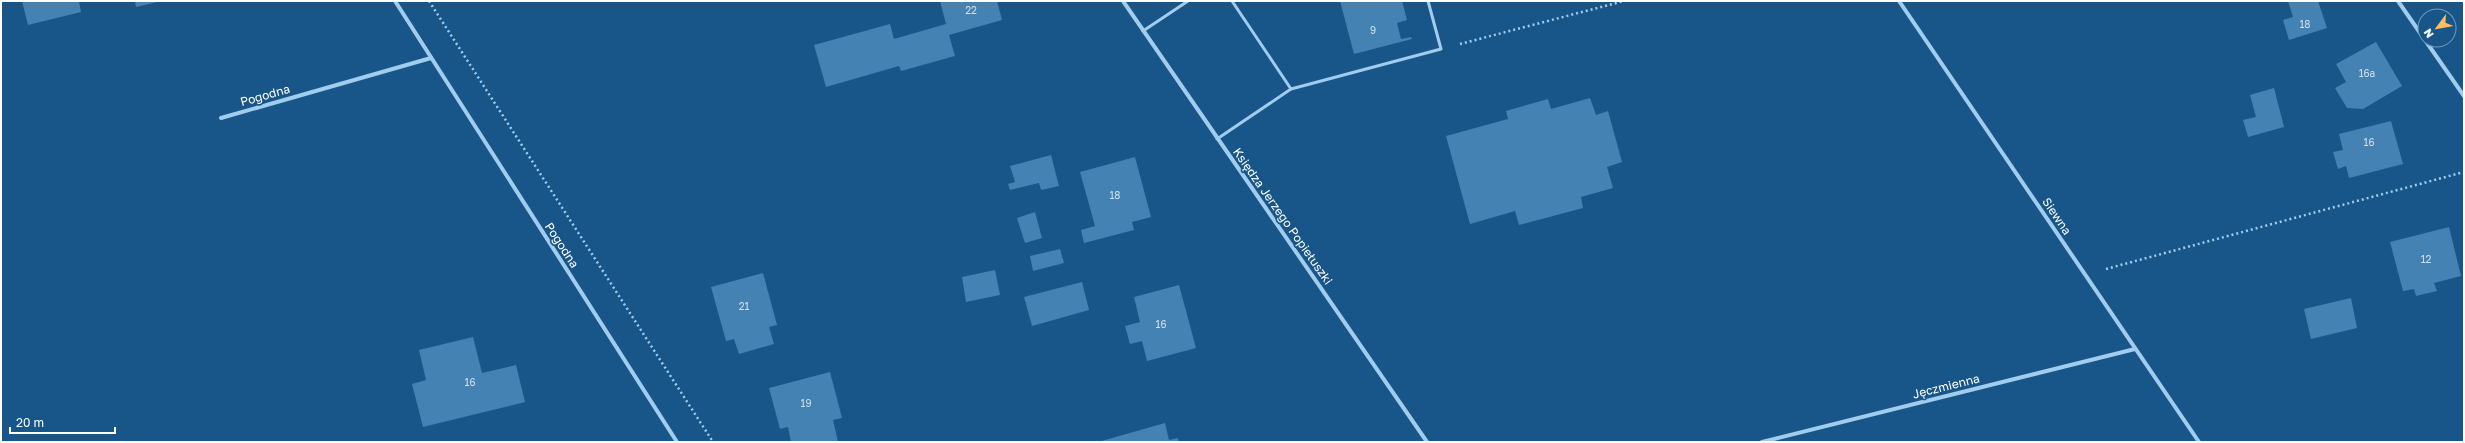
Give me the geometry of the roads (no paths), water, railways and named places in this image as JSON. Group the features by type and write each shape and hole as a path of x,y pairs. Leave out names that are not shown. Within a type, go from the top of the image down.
{"street":[{"name":"Pogodna","path":"395,1 677,442"},
{"name":"Księdza Jerzego Popiełuszki","path":"1123,1 1427,442"},
{"name":"Siewna","path":"1899,1 2199,442"},
{"path":"2398,1 2417,28"},
{"path":"2431,48 2464,96"},
{"name":"Pogodna","path":"221,118 431,58"},
{"name":"Jęczmienna","path":"1762,442 2135,349"}],"lane":[{"path":"1143,31 1188,1"},
{"path":"1232,1 1291,89"},
{"path":"1217,139 1291,89 1440,49 1428,1"}]}
